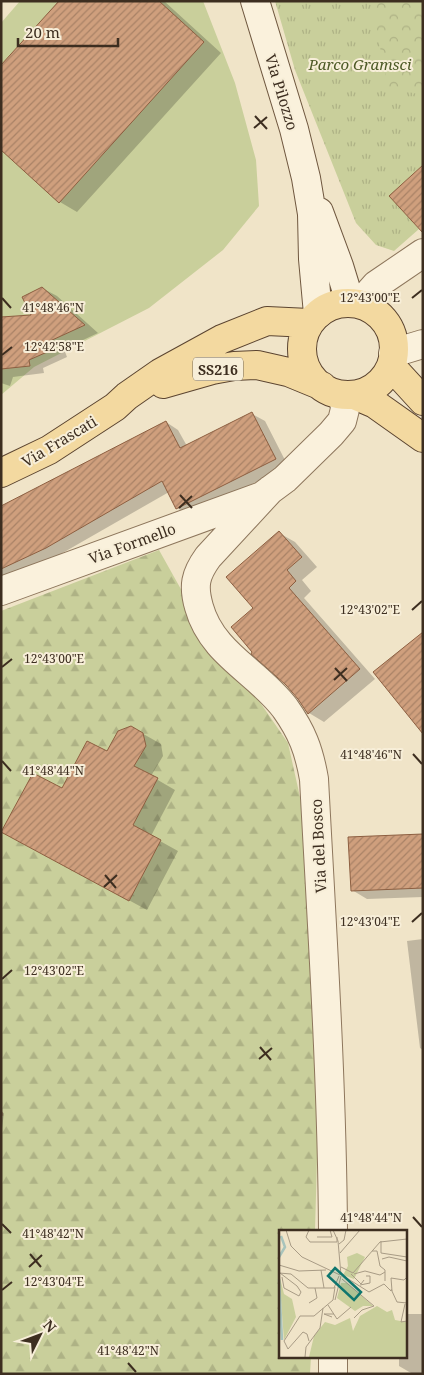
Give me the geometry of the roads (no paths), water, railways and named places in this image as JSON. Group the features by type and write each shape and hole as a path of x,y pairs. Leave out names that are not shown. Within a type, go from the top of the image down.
{"main road":[{"path":"355,303 379,315 387,326 392,339 392,359 385,377 376,387 341,392 313,378 305,366 302,351 303,336 313,318 330,305 355,303"},
{"name":"Via Frascati","path":"114,407 160,373 222,339 267,321 313,318"},
{"path":"392,359 423,401"},
{"name":"Via Frascati","path":"1,473 49,450 114,407 152,387 191,375 234,366 257,365 288,372 341,392"},
{"name":"SS216","path":"341,392 375,404 423,438"}],"street":[{"name":"Via Pilozzo","path":"254,1 294,129 307,183 312,214 313,318"},
{"name":"Via Pilozzo","path":"307,183 355,303"},
{"path":"355,303 376,285 423,253"},
{"path":"392,359 423,344"},
{"path":"266,493 292,473 342,421 345,409 341,392"},
{"name":"Via del Bosco","path":"266,493 202,565 197,577 195,592 203,620 215,640 223,650 256,678 284,707 297,727 306,746 314,779 328,1043 333,1230"},
{"name":"Via Formello","path":"1,591 266,493"},
{"path":"333,1358 333,1374"}],"park label":[{"name":"Parco Gramsci","path":"360,64"}]}
